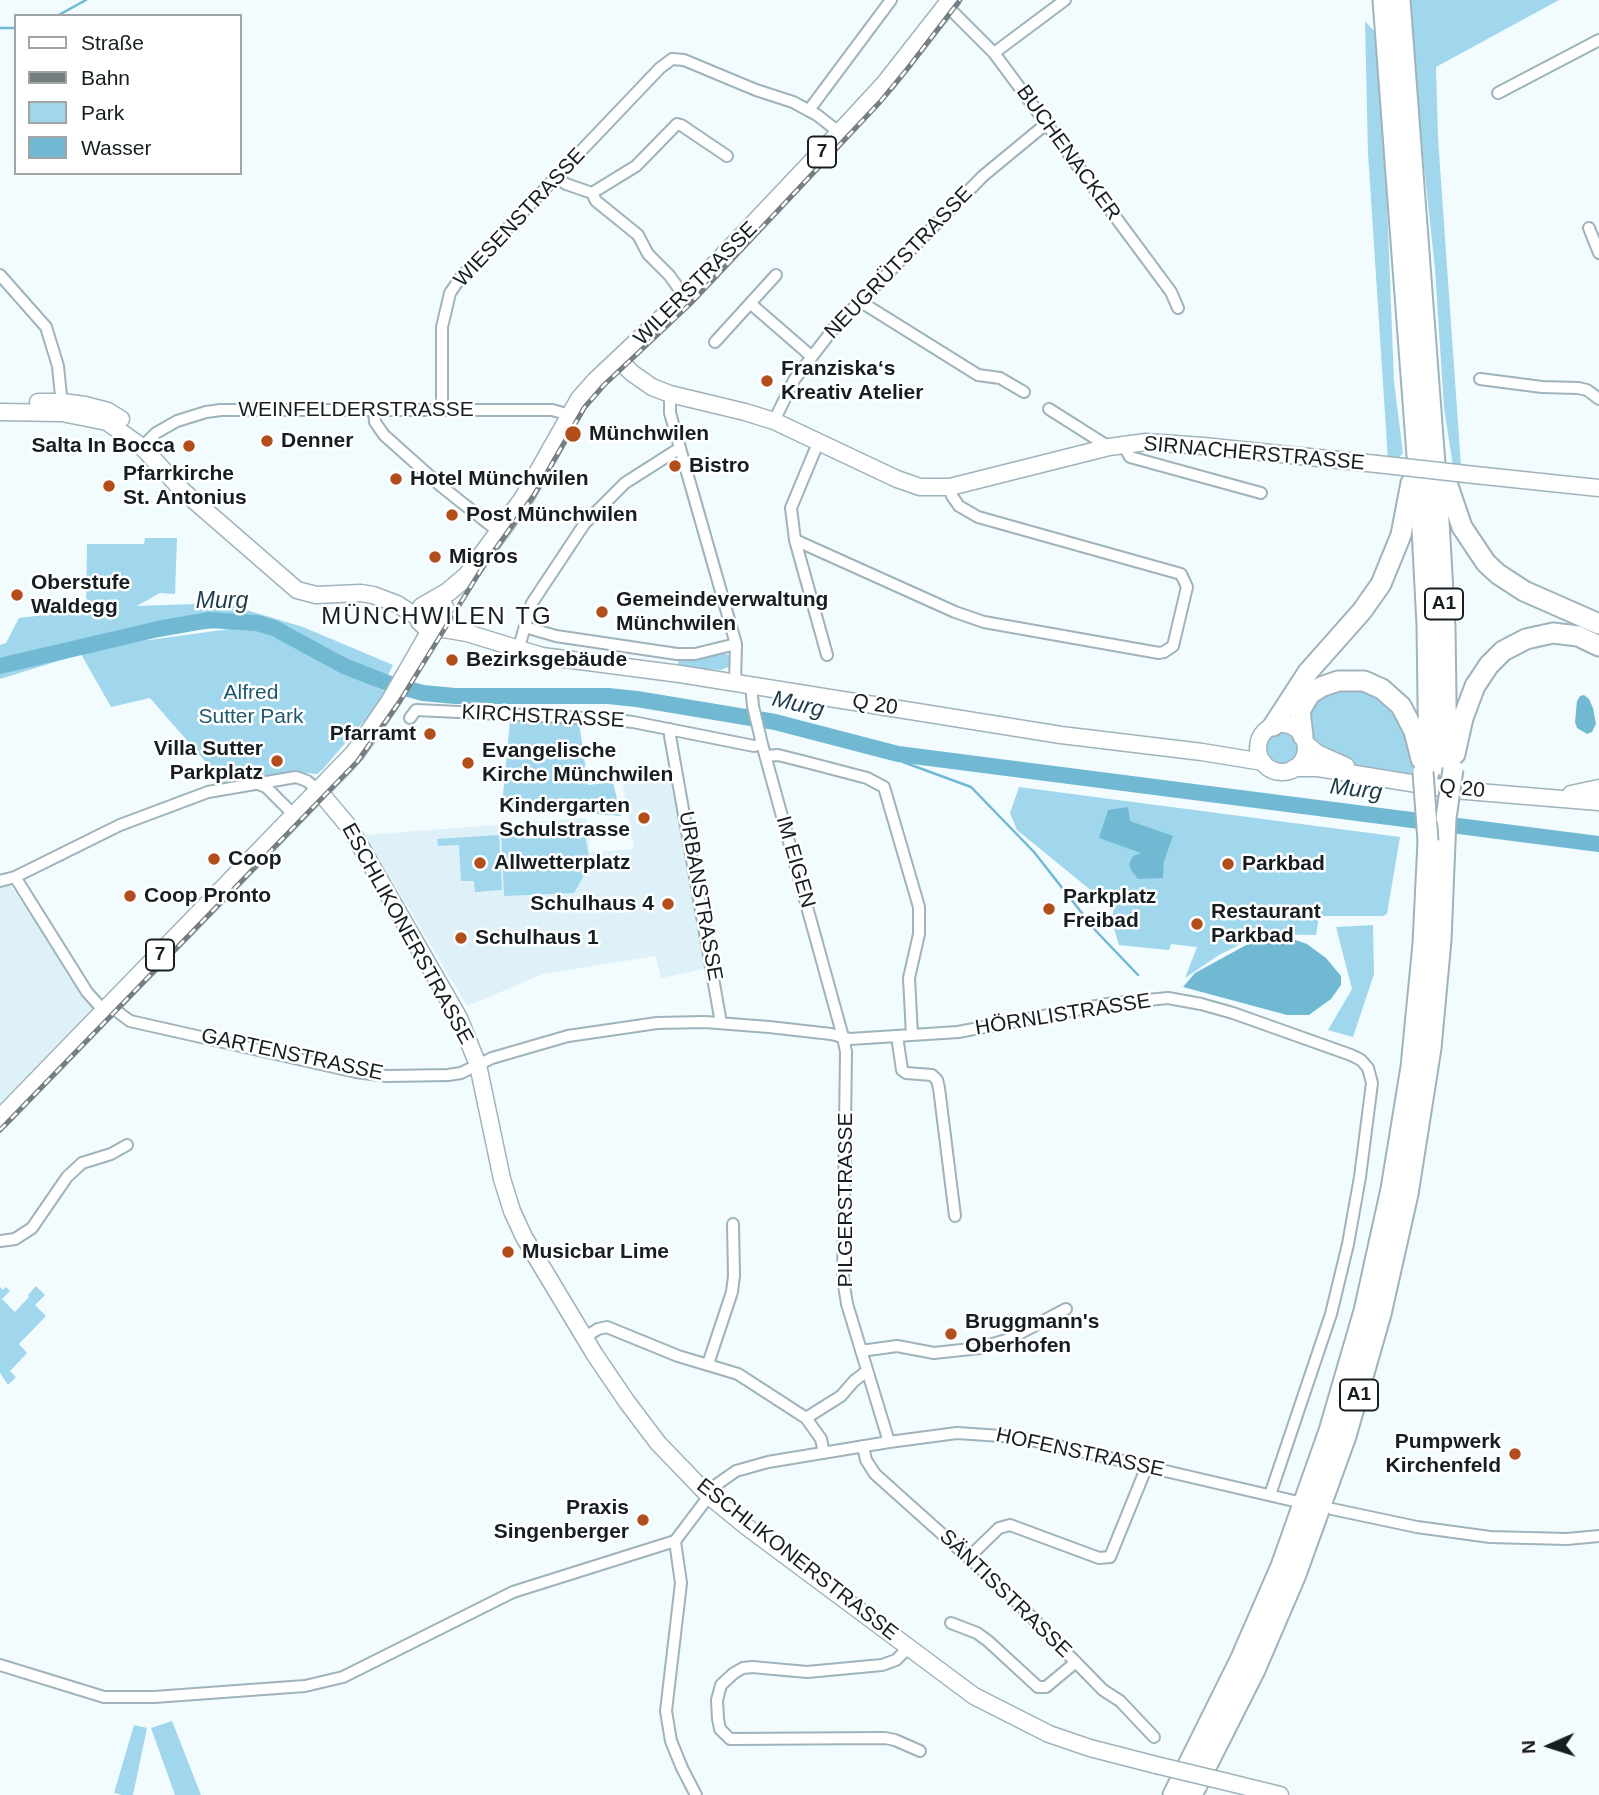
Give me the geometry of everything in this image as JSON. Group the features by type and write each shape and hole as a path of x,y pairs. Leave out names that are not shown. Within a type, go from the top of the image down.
{"highway":[{"name":"A1","path":"1383,0 1425,441 1457,516 1481,557 1498,574 1524,591 1599,624"},
{"name":"A1","path":"1192,1795 1249,1681 1295,1577 1339,1457 1377,1328 1400,1234 1422,1109 1435,1009 1438,771 1427,625 1425,441 1400,0"},
{"name":"A1","path":"1267,731 1308,672 1362,611 1385,576 1394,557 1425,441"},
{"name":"A1","path":"1438,771 1460,730 1469,700 1480,677 1499,655 1520,641 1548,634 1578,636 1599,646"},
{"name":"A1","path":"1173,1795 1235,1671 1281,1566 1317,1469 1356,1342 1383,1230 1405,1108 1437,842 1446,818 1438,771 1416,738 1407,715 1391,695 1369,683 1343,680 1326,684 1305,700 1300,711 1304,739"}],"main road":[{"name":"WILERSTRASSE","path":"433,616 531,487 570,415 596,381 685,298 841,133 886,83 949,3"},
{"name":"SIRNACHERSTRASSE","path":"619,360 646,384 670,394 774,421 909,484 935,488 950,487 1116,446 1167,443 1599,488"},
{"path":"0,403 62,407 107,422 146,443"},
{"path":"0,412 62,407"},
{"name":"Q 20","path":"146,443 188,488 195,500 297,590 323,595 361,593 433,616 467,633 518,650 592,664 751,685 1061,735 1202,752 1263,762 1276,771 1312,767 1454,790 1599,802"},
{"name":"7","path":"0,1119 355,753 410,667 433,616"},
{"name":"Q 20","path":"1202,752 1240,747 1267,731 1290,726 1322,756 1371,775"},
{"path":"1263,762 1258,750 1267,731"},
{"path":"1294,768 1303,758 1304,739"},
{"name":"Q 20","path":"1553,797 1599,788"},
{"name":"ESCHLIKONERSTRASSE","path":"319,791 350,828 459,1018 478,1065 502,1179 512,1210 540,1266 627,1402 658,1443 708,1494 747,1527 974,1696 1025,1723 1090,1748 1234,1787 1280,1795"}],"street":[{"path":"841,133 809,110 891,0"},
{"path":"994,53 1065,0"},
{"name":"BUCHENACKER","path":"949,3 994,53 1171,292 1178,308"},
{"path":"1498,93 1599,40"},
{"name":"WIESENSTRASSE","path":"442,410 442,327 450,293 479,257 660,68 672,59 684,60 809,110"},
{"path":"592,193 636,166 677,124 727,156"},
{"name":"NEUGRÜTSTRASSE","path":"774,421 794,380 834,328 983,176 1046,124"},
{"path":"556,177 566,184 592,193 596,201 638,236 648,254 685,298"},
{"path":"1589,228 1599,253"},
{"path":"0,275 46,327 58,366 62,407"},
{"path":"715,342 776,275"},
{"path":"861,302 978,375 1000,377 1024,392"},
{"path":"751,304 811,356"},
{"path":"1480,379 1542,387 1578,388 1587,390 1599,399"},
{"path":"670,394 669,407 680,449 736,644 734,683"},
{"path":"1049,409 1116,446 1130,457 1261,493"},
{"path":"374,410 375,422 384,435 441,486 499,532"},
{"name":"WEINFELDERSTRASSE","path":"146,443 156,433 177,421 206,412 552,410 570,415"},
{"path":"818,443 790,508 795,540 827,655"},
{"path":"518,650 532,603 585,523 625,483 680,449"},
{"path":"795,540 971,618 1159,653 1173,646 1187,587 1181,573 978,517 954,501 950,487"},
{"path":"525,626 556,636 677,654 695,654 736,644"},
{"name":"IM EIGEN","path":"751,685 762,744 844,1037"},
{"name":"KIRCHSTRASSE","path":"410,718 416,710 607,719 754,746 762,744"},
{"name":"URBANSTRASSE","path":"670,729 721,1023"},
{"path":"766,756 778,755 818,765 867,778 884,787 919,907 919,934 909,978 912,1035"},
{"path":"107,1009 88,992 5,876 140,817 208,792 296,777 307,781 319,791"},
{"path":"256,783 266,787 295,816"},
{"name":"HÖRNLISTRASSE","path":"478,1065 538,1044 591,1031 669,1022 721,1023 797,1030 850,1039 975,1030 1107,1004 1168,998 1201,1004 1361,1060 1371,1075 1371,1100 1348,1244 1327,1326 1270,1495"},
{"name":"GARTENSTRASSE","path":"107,1009 130,1021 367,1074 448,1075 478,1065"},
{"path":"897,1036 902,1070 906,1073 932,1075 937,1080 955,1216"},
{"name":"PILGERSTRASSE","path":"844,1037 843,1279 861,1351 889,1441"},
{"path":"0,1241 15,1239 32,1228 67,1177 82,1163 111,1154 127,1145"},
{"path":"708,1364 732,1292 733,1224"},
{"path":"861,1351 897,1346 933,1353 980,1348 1009,1339 1066,1309"},
{"path":"585,1337 597,1329 607,1328 678,1356 737,1374 806,1418 821,1439 824,1453"},
{"path":"806,1418 841,1396 867,1371"},
{"name":"HOFENSTRASSE","path":"675,1541 708,1494 736,1471 889,1441 957,1433 987,1434 1054,1445 1294,1501"},
{"name":"SÄNTISSTRASSE","path":"863,1446 866,1460 875,1474 1009,1594 1103,1690 1120,1701 1154,1737"},
{"path":"970,1558 999,1528 1010,1525 1099,1559 1110,1557 1147,1466"},
{"path":"1332,1508 1417,1527 1490,1537 1555,1539 1599,1536"},
{"path":"0,1665 104,1697 154,1697 305,1686 343,1677 513,1592 675,1541 681,1583 666,1711 671,1741 681,1769 696,1795"},
{"path":"951,1623 977,1633 988,1641 1038,1687 1046,1687 1076,1662"},
{"path":"909,1647 896,1660 882,1665 807,1672 743,1668 721,1685 717,1700 718,1719 720,1729 730,1739 885,1738 920,1751"}],"shaded area":[{"path":"957,0 963,0 883,102 707,291 634,361 633,355"},
{"path":"397,699 402,702 376,743 352,773 0,1134 0,1125"},
{"path":"671,770 708,968 661,978 656,956 543,974 467,1006 365,835 586,818 590,852 634,849 622,780"},
{"path":"7,881 96,1009 0,1107 0,883"}],"green space":[{"path":"1410,0 1559,0 1436,67 1438,138 1461,466 1453,466 1444,408 1435,269"},
{"path":"1365,21 1375,32 1385,152 1394,382 1403,453 1396,461 1388,460 1368,153"},
{"name":"Alfred Sutter Park","path":"145,538 177,538 175,594 160,593 137,606 223,603 303,627 393,665 382,687 252,625 161,633 119,644 252,626 386,692 317,774 295,772 223,782 150,698 111,707 81,654 0,679 0,645 6,643 19,618 86,610 87,544 144,544"},
{"path":"723,652 730,656 731,661 728,667 721,670 677,667 679,657"},
{"path":"1358,685 1388,699 1414,747 1416,778 1334,758 1321,751 1308,734 1307,711 1325,690"},
{"path":"510,720 579,722 588,785 613,782 621,816 502,806"},
{"path":"1283,731 1294,736 1299,747 1294,758 1283,763 1272,758 1267,747 1272,736"},
{"name":"Parkbad","path":"1019,787 1400,837 1387,914 1319,916 1316,935 1261,934 1219,955 1185,978 1197,947 1171,944 1169,950 1119,945 1112,922 1114,905 1093,892 1017,830 1010,813"},
{"path":"583,822 590,865 574,893 504,896 501,829"},
{"name":"Allwetterplatz","path":"499,835 502,890 475,892 474,881 461,881 459,845 438,846 437,839"},
{"path":"1373,925 1374,974 1353,1037 1328,1030 1352,989 1336,927"},
{"path":"36,1286 45,1295 35,1305 46,1316 19,1344 27,1353 10,1371 16,1377 8,1385 0,1373 0,1287 3,1290 6,1287 10,1291 2,1299 15,1312"},
{"path":"172,1721 201,1795 175,1795 151,1728"},
{"path":"134,1725 147,1728 133,1795 122,1795 114,1793"}],"water":[{"path":"1584,695 1593,708 1596,724 1592,732 1587,734 1577,728 1575,722 1577,701"},
{"path":"1128,807 1130,821 1173,836 1164,861 1163,878 1138,879 1129,864 1133,856 1141,853 1099,838 1108,810"},
{"path":"1287,937 1307,944 1326,958 1341,976 1341,985 1331,999 1309,1015 1287,1015 1183,987 1195,973 1259,938"}],"waterway":[{"path":"61,14 86,0"},
{"path":"0,28 14,28"},
{"name":"Murg","path":"0,666 158,629 209,620 257,623 274,628 344,666 390,684 423,693 455,696 608,696 637,699 775,722 898,754 1599,844"},
{"path":"901,754 903,762 971,787 1034,852 1096,931 1138,975"}],"railway":[{"path":"0,1130 357,762 400,701 484,565 534,495 584,408 604,385 690,304 880,102 960,0"}],"place":[{"name":"Franziska‘s Kreativ Atelier","path":"767,381"},
{"name":"Münchwilen","path":"573,434"},
{"name":"Denner","path":"267,441"},
{"name":"Salta In Bocca","path":"189,446"},
{"name":"Bistro","path":"675,466"},
{"name":"Hotel Münchwilen","path":"396,479"},
{"name":"Pfarrkirche St. Antonius","path":"109,486"},
{"name":"Post Münchwilen","path":"452,515"},
{"name":"Migros","path":"435,557"},
{"name":"Oberstufe Waldegg","path":"17,595"},
{"name":"Gemeindeverwaltung Münchwilen","path":"602,612"},
{"name":"Bezirksgebäude","path":"452,660"},
{"name":"Pfarramt","path":"430,734"},
{"name":"Villa Sutter Parkplatz","path":"277,761"},
{"name":"Evangelische Kirche Münchwilen","path":"468,763"},
{"name":"Kindergarten Schulstrasse","path":"644,818"},
{"name":"Coop","path":"214,859"},
{"name":"Allwetterplatz","path":"480,863"},
{"name":"Parkbad","path":"1228,864"},
{"name":"Coop Pronto","path":"130,896"},
{"name":"Schulhaus 4","path":"668,904"},
{"name":"Parkplatz Freibad","path":"1049,909"},
{"name":"Restaurant Parkbad","path":"1197,924"},
{"name":"Schulhaus 1","path":"461,938"},
{"name":"Musicbar Lime","path":"508,1252"},
{"name":"Bruggmann's Oberhofen","path":"951,1334"},
{"name":"Pumpwerk Kirchenfeld","path":"1515,1454"},
{"name":"Praxis Singenberger","path":"643,1520"}],"district":[{"name":"MÜNCHWILEN TG","path":"437,617"}]}
